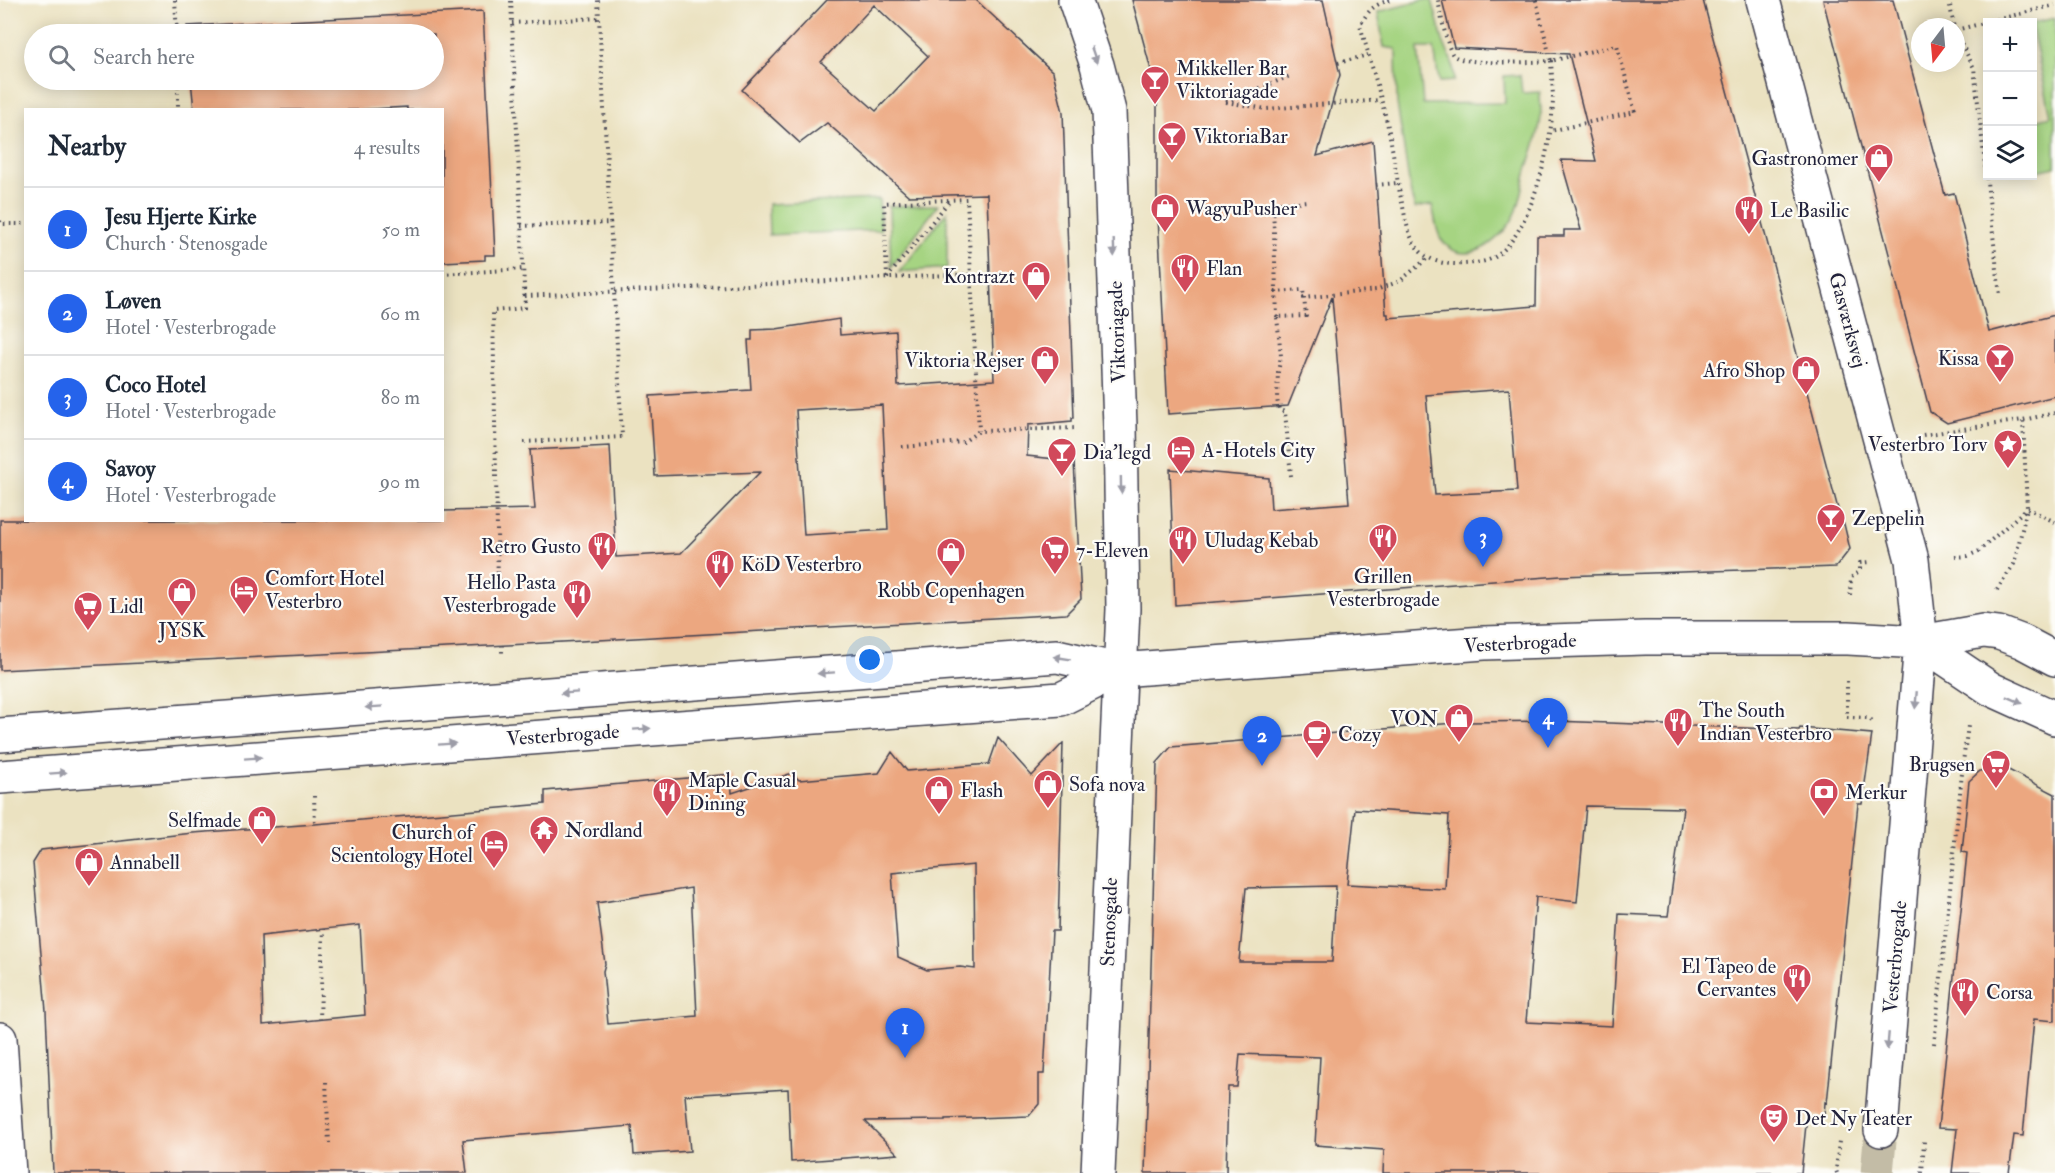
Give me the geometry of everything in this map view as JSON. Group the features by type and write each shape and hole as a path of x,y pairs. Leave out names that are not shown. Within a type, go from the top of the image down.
{"street":[{"name":"Viktoriagade","path":"1075,0 1097,65 1109,111 1120,426 1123,609 1119,670"},
{"name":"Gasværksvej","path":"1763,0 1912,560 1921,642"},
{"name":"Vesterbrogade","path":"0,735 1057,656 1119,670 1484,643 1611,639 1838,638 1921,642 1983,631 1999,633 2023,642 2055,659"},
{"name":"Vesterbrogade","path":"1881,1130 1921,642"},
{"path":"1921,642 1976,680 2055,718"},
{"name":"Vesterbrogade","path":"0,777 1061,699 1119,670"},
{"name":"Stenosgade","path":"1098,1173 1119,670"},
{"path":"0,1039 9,1173"}],"path":[{"path":"175,0 176,24"},
{"path":"498,585 493,310 525,308 511,0"},
{"path":"524,442 622,437 598,0"},
{"path":"1390,0 1377,4 1360,25 1386,119 1409,234 1417,248 1437,262 1446,264 1488,261 1498,255 1509,244 1526,214 1536,188 1552,114 1551,61 1536,0"},
{"path":"1438,0 1451,53 1459,60 1551,61 1617,45 1635,112 1550,131"},
{"path":"1949,0 1953,18"},
{"path":"1965,28 2055,5"},
{"path":"512,23 599,18"},
{"path":"1965,50 1974,68 2000,296"},
{"path":"1338,63 1368,55"},
{"path":"1290,76 1226,102 1266,109 1381,100"},
{"path":"178,90 178,108"},
{"path":"1376,185 1397,183"},
{"path":"887,278 884,203 967,199 979,431"},
{"path":"887,278 951,200"},
{"path":"1240,210 1308,201"},
{"path":"1273,204 1275,292 1281,356 1277,399 1279,410 1285,412 1291,476"},
{"path":"0,221 1,224 24,224"},
{"path":"521,226 611,223"},
{"path":"1304,298 1376,290 1400,281 1429,257"},
{"path":"444,274 523,269"},
{"path":"525,296 971,274"},
{"path":"1275,292 1303,290 1306,316 1277,317"},
{"path":"1881,441 2023,420 2055,413"},
{"path":"2014,564 2027,508 2023,420"},
{"path":"902,447 963,442 979,431 1120,426"},
{"path":"2027,508 2055,522"},
{"path":"1940,992 1964,754 1976,680"},
{"path":"320,1020 323,929"},
{"path":"326,1082 329,1143"},
{"path":"1922,1173 1925,1130"},
{"path":"1837,1173 1839,1136"}],"green space":[{"path":"1432,0 1443,41 1453,65 1454,81 1439,82 1434,48 1418,48 1423,104 1505,103 1504,76 1520,75 1522,93 1540,92 1539,130 1517,210 1497,238 1487,246 1466,253 1455,251 1442,240 1432,205 1415,208 1397,103 1396,49 1384,47 1378,12"},
{"path":"2055,18 2055,167 2037,171 2037,120 2051,116 2037,51 2037,22"},
{"path":"879,199 881,230 769,235 768,204"},
{"path":"938,205 891,267 889,206"},
{"path":"947,212 947,268 899,272"}],"building":[{"path":"827,0 976,0 1053,72 1063,112 1074,418 1072,421 1028,425 1027,456 1074,461 1081,599 1066,614 0,670 0,520 24,520 24,522 444,522 444,511 535,509 530,450 610,446 616,557 681,553 760,472 655,476 650,396 751,390 748,340 752,340 752,330 776,329 839,319 840,335 896,331 898,386 994,380 987,194 909,196 827,123 800,143 742,90","holes":["874,5 928,56 876,111 821,62","882,405 888,530 804,535 796,410"]},
{"path":"1132,0 1323,0 1340,75 1317,156 1373,141 1388,318 1536,306 1537,236 1564,236 1564,230 1581,230 1561,160 1596,161 1569,54 1454,48 1442,0 1703,0 1850,549 1836,567 1561,576 1175,605 1170,469 1269,478 1271,509 1349,503 1332,297 1288,406 1168,414 1157,197 1157,92","holes":["1509,389 1517,491 1435,495 1426,395"]},
{"path":"1823,0 1893,0 1945,195 1954,193 1989,332 2055,315 2055,396 1947,423 1930,412"},
{"path":"483,11 495,255 485,255 485,260 444,262 444,108 194,108 192,90 444,90 444,24 226,24"},
{"path":"1554,721 1799,730 1800,728 1872,734 1862,804 1858,804 1827,1103 1825,1102 1824,1117 1807,1115 1801,1173 1383,1173 1384,1150 1315,1145 1320,1057 1240,1054 1237,1087 1228,1087 1226,1173 1145,1173 1157,763 1171,747 1466,722","holes":["1586,806 1683,808 1668,916 1619,914 1612,1026 1526,1022 1536,897 1577,902","1355,809 1449,815 1445,889 1347,884","1336,886 1332,962 1239,962 1246,888"]},
{"path":"998,738 1032,776 1063,743 1058,931 1052,931 1044,1074 1039,1074 1039,1104 1029,1116 865,1121 898,1154 791,1162 788,1089 685,1095 690,1151 634,1155 632,1126 463,1140 467,1173 53,1173 46,1011 33,863 41,850 193,833 545,804 545,791 731,774 732,793 792,773 799,780 879,773 892,752 907,771 989,764","holes":["974,865 975,969 960,967 927,970 898,957 892,873","691,888 697,1016 608,1024 603,971 605,964 597,903","360,925 365,1015 263,1025 261,936"]},
{"path":"1997,764 2055,794 2055,1021 2034,1019 2023,1136 2014,1135 2009,1173 1952,1173 1957,1129 1938,1128 1967,853 1962,852 1969,781 1980,771"}],"tunnel":[{"path":"1877,1173 1881,1130"}],"place":[{"name":"Mikkeller Bar Viktoriagade","path":"1155,106"},
{"name":"ViktoriaBar","path":"1172,162"},
{"name":"Gastronomer","path":"1879,184"},
{"name":"WagyuPusher","path":"1165,234"},
{"name":"Le Basilic","path":"1749,236"},
{"name":"Flan","path":"1185,294"},
{"name":"Kontrazt","path":"1036,302"},
{"name":"Kissa","path":"2000,384"},
{"name":"Viktoria Rejser","path":"1045,386"},
{"name":"Afro Shop","path":"1806,396"},
{"name":"Vesterbro Torv","path":"2008,470"},
{"name":"A-Hotels City","path":"1181,476"},
{"name":"Dia'legd","path":"1062,478"},
{"name":"Zeppelin","path":"1831,544"},
{"name":"Grillen Vesterbrogade","path":"1383,564"},
{"name":"Uludag Kebab","path":"1183,566"},
{"name":"Coco Hotel","path":"1483,567"},
{"name":"Retro Gusto","path":"602,572"},
{"name":"7-Eleven","path":"1055,576"},
{"name":"Robb Copenhagen","path":"951,578"},
{"name":"KöD Vesterbro","path":"720,590"},
{"name":"Comfort Hotel Vesterbro","path":"244,616"},
{"name":"JYSK","path":"182,618"},
{"name":"Hello Pasta Vesterbrogade","path":"577,620"},
{"name":"Lidl","path":"88,632"},
{"name":"VON","path":"1459,744"},
{"name":"Savoy","path":"1548,748"},
{"name":"The South Indian Vesterbro","path":"1678,748"},
{"name":"Cozy","path":"1317,760"},
{"name":"Løven","path":"1262,766"},
{"name":"Brugsen","path":"1996,790"},
{"name":"Sofa nova","path":"1048,810"},
{"name":"Flash","path":"939,816"},
{"name":"Maple Casual Dining","path":"667,818"},
{"name":"Merkur","path":"1824,818"},
{"name":"Selfmade","path":"262,846"},
{"name":"Nordland","path":"544,856"},
{"name":"Church of Scientology Hotel","path":"494,870"},
{"name":"Annabell","path":"89,888"},
{"name":"El Tapeo de Cervantes","path":"1797,1004"},
{"name":"Corsa","path":"1965,1018"},
{"name":"Jesu Hjerte Kirke","path":"905,1058"},
{"name":"Det Ny Teater","path":"1774,1144"}]}
